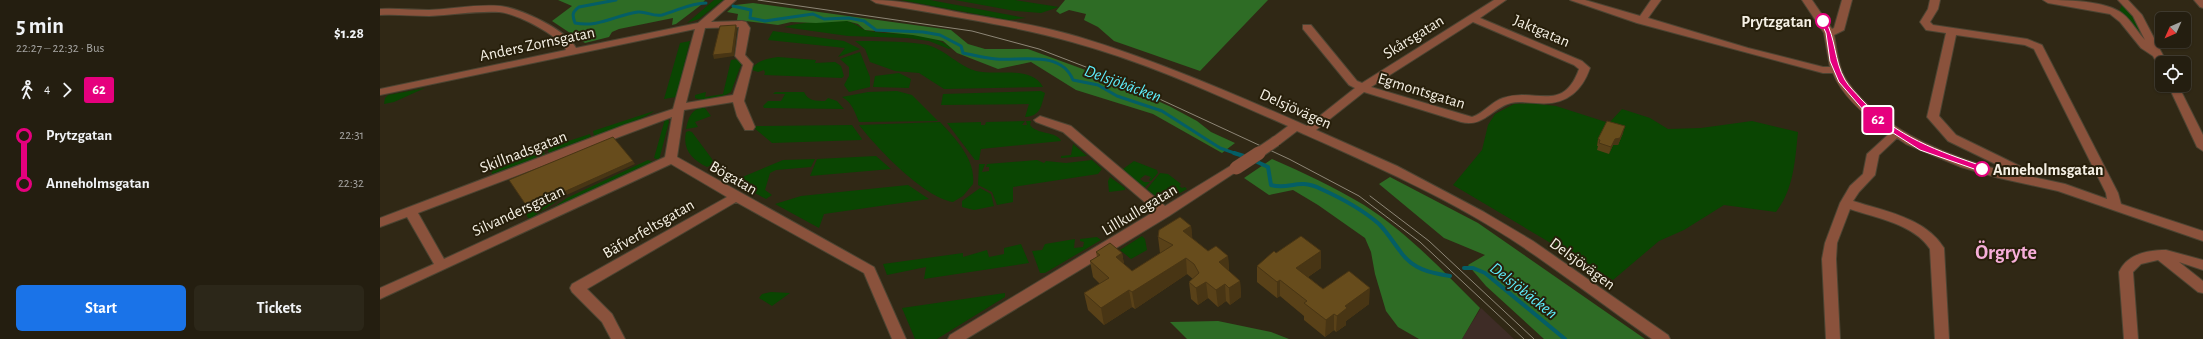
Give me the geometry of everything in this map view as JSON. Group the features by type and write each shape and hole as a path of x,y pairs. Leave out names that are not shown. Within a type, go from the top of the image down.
{"street":[{"path":"671,159 679,110 701,25 731,0"},
{"name":"Delsjövägen","path":"876,0 1008,24 1089,43 1188,78 1393,169 1494,223 1663,339"},
{"name":"Skårsgatan","path":"1308,132 1362,88 1501,0"},
{"path":"1575,0 1641,21 1801,65 1823,70 1837,70"},
{"path":"1641,21 1656,0"},
{"path":"1807,0 1814,8 1829,33 1833,61 1842,82 1862,106 1896,133 1922,148 1952,159 1999,174 2037,181 2071,190 2115,207 2203,236"},
{"path":"1829,33 1839,30 1847,0"},
{"path":"1935,0 1933,9 1925,22 1928,27 1951,32 2034,44 2038,47 2104,175 2112,194 2115,207"},
{"path":"2048,0 2112,11 2118,14 2146,48 2157,56"},
{"path":"2123,0 2137,15 2159,56"},
{"path":"2199,0 2203,5"},
{"path":"380,12 409,11 427,13 500,9 525,16 558,35 571,47 572,52"},
{"name":"Jaktgatan","path":"1472,18 1530,41 1578,63"},
{"name":"Anders Zornsgatan","path":"380,92 701,25 738,24 745,26 740,56 748,64 737,98"},
{"path":"1307,27 1350,81 1362,88"},
{"path":"1951,32 1933,117 1952,138 1989,158 2024,173 2037,181"},
{"name":"Egmontsgatan","path":"1362,88 1465,120 1476,121 1496,105 1507,100 1522,98 1552,100 1563,98 1569,94 1583,73 1584,68 1578,63"},
{"path":"2176,92 2203,147"},
{"path":"737,98 740,111 749,127"},
{"name":"Skillnadsgatan","path":"380,223 679,110 737,98"},
{"path":"1040,120 1071,132 1165,213"},
{"name":"Lillkullegatan","path":"955,339 1165,213 1276,142 1296,126"},
{"path":"1833,339 1829,259 1831,243 1846,203 1854,189 1869,175 1876,150 1896,133"},
{"name":"Bögatan","path":"671,159 736,197 869,270 899,339"},
{"name":"Silvandersgatan","path":"380,294 671,159"},
{"name":"Bäfverfeltsgatan","path":"618,339 617,334 600,310 577,288 736,197"},
{"path":"1846,203 1916,229 1930,237 1937,248 1942,339"},
{"path":"410,211 441,265"},
{"path":"2161,255 2203,288"},
{"path":"2131,339 2127,268 2137,260 2161,255 2203,265"}],"shaded area":[{"path":"1481,308 1514,339 1462,339"}],"green space":[{"path":"558,0 705,0 701,5 676,24 672,25 673,18 619,29 612,32 609,37 585,43 552,21 572,6"},
{"path":"714,0 723,0 699,19 687,23"},
{"path":"901,0 930,0 1026,18 1008,20"},
{"path":"955,0 1015,0 1059,7 1041,13 1015,11"},
{"path":"1065,0 1268,0 1200,71 1114,41 1098,27 1084,20 1086,14 1069,10 1060,14 1056,11"},
{"path":"753,3 951,30 968,44 985,49 1028,49 1091,72 1169,106 1197,121 1211,132 1235,143 1222,153 1153,114 1076,90 1031,62 998,69 957,53 943,41 913,35 865,30 858,24 847,21 816,23 791,22 778,25 737,20 738,14 727,12 735,5"},
{"path":"2122,5 2135,19 2151,50 2119,11"},
{"path":"847,21 869,31 933,38 943,42 951,48 949,49 929,41 908,38 848,36 784,27 807,23"},
{"path":"773,31 844,41 860,49 838,57 845,48 768,40"},
{"path":"690,41 676,97 664,99 680,43"},
{"path":"855,41 897,42 929,45 943,52 962,65 976,71 1022,74 1038,80 1043,87 944,89 919,73 895,71 870,62 865,49"},
{"path":"860,52 870,77 870,87 849,92 844,85 849,76 849,67 840,59"},
{"path":"778,57 816,60 815,63 835,62 841,66 844,76 842,78 764,75 764,70 758,72 752,70 753,67 759,62"},
{"path":"738,59 742,62 731,92 713,99 703,100 695,98 695,95 706,92 705,97 723,94 731,60"},
{"path":"899,73 911,79 909,88 873,87 875,76"},
{"path":"425,88 394,102 384,104 385,98 388,95"},
{"path":"897,91 912,95 938,121 859,122 851,105 842,97 868,92"},
{"path":"1041,91 1045,93 1040,110 1034,115 1025,117 1029,104 941,105 943,94"},
{"path":"775,92 804,92 813,100 825,101 828,98 837,101 844,109 764,108 763,106 768,101 781,101 785,94 773,94"},
{"path":"1530,103 1556,106 1609,123 1622,109 1650,118 1668,129 1701,128 1752,121 1798,132 1793,174 1787,194 1776,212 1724,205 1684,230 1659,241 1613,280 1453,185 1482,150 1488,125 1495,114 1514,104"},
{"path":"700,108 705,108 711,116 695,122 698,127 686,129 691,114"},
{"path":"654,111 643,118 624,126 594,136 593,131"},
{"path":"665,119 668,119 669,122 659,160 654,158"},
{"path":"1025,121 1022,125 1027,125 1026,121 1031,121 1030,125 1033,128 1055,136 1061,141 981,149 979,160 975,160 947,123 981,122 981,125 985,125 986,122"},
{"path":"940,122 964,150 973,175 973,184 963,196 953,202 941,198 915,182 877,146 859,125"},
{"path":"852,125 862,139 861,140 772,143 753,127 757,126"},
{"path":"686,132 692,132 714,164 707,167 693,158 687,149 685,138"},
{"path":"590,134 591,137 549,153 547,148"},
{"path":"1073,144 1087,156 1061,158 1061,156 1071,155"},
{"path":"543,149 545,155 492,174 491,169"},
{"path":"876,156 891,169 810,176 817,159"},
{"path":"815,159 811,167 776,170 770,173 765,190 772,195 766,199 733,181 783,160"},
{"path":"1272,159 1319,180 1364,205 1411,240 1480,308 1462,339 1419,339 1398,327 1386,311 1375,274 1371,252 1365,238 1318,205 1293,190 1269,195 1244,178"},
{"path":"648,160 655,163 547,212 567,198"},
{"path":"1037,160 1044,163 1046,161 1066,163 1092,160 1102,169 1098,174 1013,187 1013,202 997,205 992,192 978,185 979,164 985,164 982,172 989,171 989,167 986,167 987,164"},
{"path":"1134,161 1157,170 1158,173 1151,181 1149,180 1151,177 1145,175 1140,179 1144,182 1150,182 1144,188 1123,169"},
{"path":"1160,173 1168,174 1181,184 1179,186 1187,189 1173,197 1158,198 1147,189"},
{"path":"1110,177 1125,188 1125,190 1109,192 1108,181"},
{"path":"1390,177 1478,223 1645,339 1544,339 1486,286 1468,265 1485,255 1444,238 1379,184"},
{"path":"908,185 929,199 824,214 819,228 775,204 801,196"},
{"path":"980,188 991,194 994,206 974,210 962,207 962,201"},
{"path":"560,199 531,218 528,218 523,208 526,207 530,212"},
{"path":"1142,236 1145,239 1147,250 1131,259 1120,250"},
{"path":"1097,237 1101,240 1045,273 1040,273 1032,251 1042,250 1045,244 1075,239 1074,248 1083,247 1084,242 1080,241 1080,239"},
{"path":"1021,244 1029,263 924,279 926,267 887,275 883,264 963,253 963,257 987,250 989,257 1004,254 1004,248"},
{"path":"771,292 790,293 772,306 759,298 762,294"},
{"path":"1005,293 1005,297 937,339 915,339 902,308"},
{"path":"1218,321 1271,332 1289,339 1187,339 1170,322"}],"building":[{"path":"736,25 732,53 713,55 720,26"},
{"path":"1607,121 1625,126 1620,138 1615,139 1611,147 1599,143 1600,140 1598,139"},
{"path":"613,137 633,161 528,208 509,180"},
{"path":"1180,217 1191,226 1183,231 1208,251 1216,246 1228,256 1219,262 1240,281 1229,288 1225,284 1216,290 1206,282 1196,288 1189,282 1199,273 1194,264 1186,258 1132,292 1129,290 1101,308 1084,293 1109,278 1090,261 1100,255 1096,252 1110,243 1122,253 1116,257 1132,271 1173,245 1158,237 1159,230"},
{"path":"1301,236 1321,251 1296,268 1323,289 1349,271 1370,288 1345,306 1347,308 1337,316 1334,314 1326,320 1304,303 1307,301 1280,280 1277,282 1257,266 1274,251 1276,253"}],"waterway":[{"name":"Delsjöbäcken","path":"616,0 579,7 573,14 575,23 599,23 638,12 662,15 689,6 706,3"},
{"name":"Delsjöbäcken","path":"733,6 751,10 750,18 765,21 813,14 824,19 849,18 864,21 876,30 923,32 940,35 961,46 963,53 996,59 1040,59 1050,61 1060,64 1073,80 1098,85 1117,96 1162,111 1220,148 1235,153"},
{"name":"Delsjöbäcken","path":"1235,153 1247,157"},
{"name":"Delsjöbäcken","path":"1253,160 1268,167 1271,185 1283,186 1306,184 1336,196 1359,209 1379,224 1410,262 1429,272 1450,276"},
{"name":"Delsjöbäcken","path":"1464,268 1473,268 1485,273 1565,339"}],"tram line":[{"path":"758,0 972,31 1039,49 1112,77 1289,159 1359,196 1420,242 1524,339"},
{"path":"1370,196 1429,241 1534,339"}],"bus line":[{"name":"62","path":"1823,21 1829,33 1833,61 1842,82 1874,117 1896,133 1922,148 1982,169"}],"place":[{"name":"Prytzgatan","path":"1823,21"},
{"name":"Anneholmsgatan","path":"1982,169"}],"district":[{"name":"Örgryte","path":"2006,252"}]}
